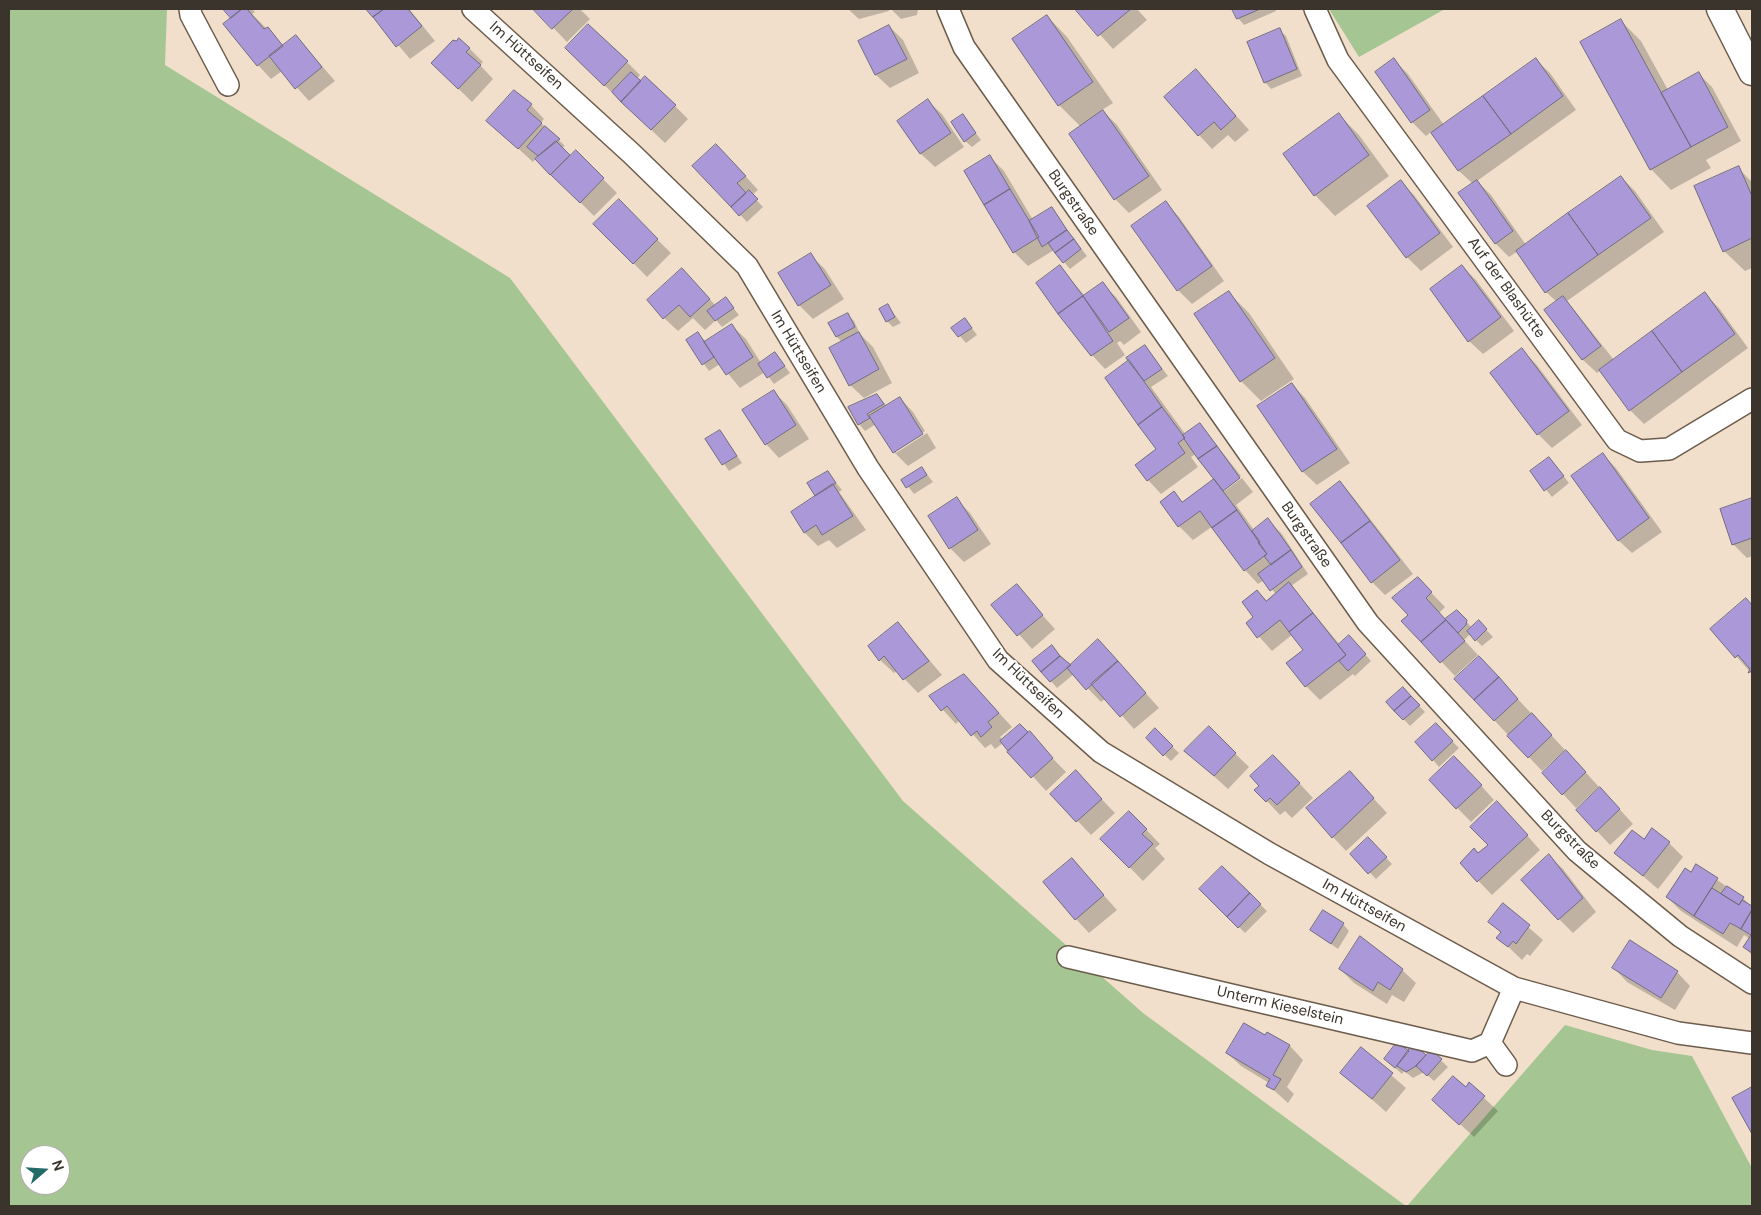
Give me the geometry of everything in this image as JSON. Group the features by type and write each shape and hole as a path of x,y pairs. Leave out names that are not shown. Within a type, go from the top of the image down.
{"street":[{"path":"190,9 191,15 228,85"},
{"name":"Im Hüttseifen","path":"473,9 632,154 747,266 868,468 998,660 1101,752 1270,854 1514,988 1678,1033 1752,1043"},
{"name":"Burgstraße","path":"948,9 964,47 1368,623 1577,851 1680,936 1752,983"},
{"name":"Auf der Blashütte","path":"1315,9 1338,60 1617,440 1640,451 1669,449 1752,399"},
{"path":"1720,9 1752,72"},
{"name":"Unterm Kieselstein","path":"1068,957 1472,1051 1490,1043"},
{"path":"1506,1065 1490,1043 1514,988"}],"green space":[{"path":"9,9 167,9 165,65 510,278 903,801 1143,1013 1406,1206 9,1206"},
{"path":"1329,9 1445,9 1359,57"},
{"path":"1565,1025 1652,1050 1692,1056 1752,1168 1752,1206 1407,1206"}],"building":[{"path":"223,9 242,9 231,18"},
{"path":"242,9 247,9 264,29 268,27 283,46 257,66 223,24"},
{"path":"366,9 384,9 373,17"},
{"path":"384,9 408,9 422,26 396,47 373,17"},
{"path":"533,9 573,9 552,29"},
{"path":"1075,9 1131,9 1098,36"},
{"path":"1232,9 1260,9 1237,19"},
{"path":"1047,15 1093,82 1058,106 1012,39"},
{"path":"1621,19 1691,147 1650,170 1580,42"},
{"path":"588,24 628,61 604,86 565,48"},
{"path":"889,25 907,59 875,75 858,41"},
{"path":"1280,28 1297,69 1264,83 1247,42"},
{"path":"296,35 322,67 295,89 269,56"},
{"path":"459,38 470,48 466,52 481,65 458,89 431,63 453,40 456,41"},
{"path":"1394,58 1430,110 1411,123 1375,72"},
{"path":"1536,58 1563,96 1511,134 1483,96"},
{"path":"1196,69 1236,116 1221,130 1214,122 1198,136 1164,97"},
{"path":"631,72 641,81 621,102 612,92"},
{"path":"1699,72 1728,127 1691,147 1661,93"},
{"path":"645,76 676,105 651,130 621,102"},
{"path":"514,90 532,104 527,110 542,123 518,149 486,121"},
{"path":"1483,96 1511,134 1458,171 1431,133"},
{"path":"928,99 951,133 920,154 897,121"},
{"path":"1103,110 1149,176 1114,200 1069,134"},
{"path":"1339,113 1369,155 1314,196 1283,154"},
{"path":"963,114 976,133 964,142 951,122"},
{"path":"545,126 560,139 538,156 527,147"},
{"path":"556,141 570,155 550,175 535,159"},
{"path":"716,144 746,176 737,183 746,193 731,207 692,166"},
{"path":"576,150 604,178 580,203 551,175"},
{"path":"990,155 1010,189 984,205 964,171"},
{"path":"1739,166 1752,196 1752,238 1723,252 1694,186"},
{"path":"1621,176 1651,218 1598,255 1568,213"},
{"path":"1401,180 1440,233 1406,258 1367,206"},
{"path":"1477,180 1513,231 1495,244 1458,193"},
{"path":"1010,189 1039,237 1013,253 984,205"},
{"path":"749,190 758,199 739,216 731,207"},
{"path":"619,199 658,239 633,264 593,224"},
{"path":"1166,201 1212,266 1177,291 1131,226"},
{"path":"1052,207 1067,230 1042,247 1029,221"},
{"path":"1568,213 1598,255 1545,293 1516,251"},
{"path":"1067,230 1074,239 1055,253 1048,243"},
{"path":"1074,239 1081,249 1063,263 1055,253"},
{"path":"811,253 831,285 798,306 778,273"},
{"path":"1060,265 1083,296 1058,314 1036,283"},
{"path":"1462,265 1501,317 1468,342 1430,289"},
{"path":"682,268 710,299 690,317 679,305 663,319 647,300"},
{"path":"1103,282 1129,318 1109,332 1083,296"},
{"path":"1229,291 1275,358 1240,382 1194,314"},
{"path":"1705,292 1735,334 1682,372 1652,331"},
{"path":"1083,296 1113,341 1091,356 1058,314"},
{"path":"1563,296 1601,346 1582,360 1544,310"},
{"path":"726,297 734,308 715,321 707,311"},
{"path":"888,304 895,317 886,322 879,309"},
{"path":"848,313 855,327 836,337 828,323"},
{"path":"965,318 972,328 958,337 951,328"},
{"path":"732,324 753,357 726,375 704,342"},
{"path":"1652,331 1682,372 1629,411 1599,370"},
{"path":"698,332 714,357 702,365 686,340"},
{"path":"859,332 879,369 849,386 829,348"},
{"path":"1145,345 1162,369 1144,381 1126,358"},
{"path":"1522,348 1569,411 1537,435 1490,373"},
{"path":"775,352 785,366 767,378 758,364"},
{"path":"1129,360 1162,407 1138,425 1105,378"},
{"path":"1292,383 1337,449 1302,472 1257,406"},
{"path":"774,390 796,425 765,445 742,410"},
{"path":"877,394 884,404 867,414 870,418 858,425 848,407"},
{"path":"900,397 923,434 893,453 869,416"},
{"path":"1162,407 1185,438 1178,443 1185,453 1147,481 1135,465 1156,449 1138,425"},
{"path":"1200,423 1217,446 1198,459 1183,435"},
{"path":"720,430 737,456 722,465 705,439"},
{"path":"1217,446 1240,478 1223,491 1198,459"},
{"path":"1603,453 1649,518 1618,541 1571,476"},
{"path":"1549,457 1564,476 1544,491 1530,471"},
{"path":"922,467 927,475 906,488 901,480"},
{"path":"828,471 836,483 815,496 807,483"},
{"path":"1214,479 1237,510 1212,528 1200,511 1178,527 1160,502 1174,491 1182,502"},
{"path":"1340,481 1370,521 1341,543 1310,504"},
{"path":"833,484 853,516 822,535 816,525 804,533 791,512"},
{"path":"957,497 978,530 949,549 928,516"},
{"path":"1752,498 1752,538 1732,545 1720,509"},
{"path":"1237,510 1267,554 1244,571 1212,528"},
{"path":"1268,518 1291,550 1271,565 1264,556 1267,554 1258,543 1260,542 1252,531"},
{"path":"1370,521 1400,560 1371,583 1341,543"},
{"path":"1291,550 1302,567 1270,591 1258,574"},
{"path":"1418,577 1432,592 1426,598 1446,620 1421,642 1401,621 1408,615 1392,598"},
{"path":"1289,582 1313,613 1289,632 1280,620 1257,638 1246,623 1253,617 1242,602 1257,590 1266,601"},
{"path":"1017,584 1043,615 1017,636 991,605"},
{"path":"1746,598 1752,605 1752,671 1748,673 1750,669 1738,655 1735,658 1710,629"},
{"path":"1457,610 1467,620 1466,625 1458,633 1445,619"},
{"path":"1313,613 1346,655 1305,687 1286,663 1303,650 1289,632"},
{"path":"1446,620 1465,641 1440,663 1421,642"},
{"path":"1479,620 1487,629 1475,641 1467,631"},
{"path":"898,622 929,661 903,680 884,656 879,661 868,646"},
{"path":"1349,635 1366,654 1348,671 1339,661 1346,655 1338,645"},
{"path":"1098,639 1118,661 1086,690 1067,668"},
{"path":"1052,645 1060,656 1041,672 1032,661"},
{"path":"1060,656 1071,665 1050,682 1041,672"},
{"path":"1479,656 1499,677 1474,700 1454,679"},
{"path":"1118,661 1146,693 1120,717 1091,684"},
{"path":"964,674 999,713 988,722 992,727 981,737 977,731 971,736 947,706 941,711 929,696"},
{"path":"1499,677 1518,699 1494,721 1474,700"},
{"path":"1403,687 1411,696 1394,711 1386,702"},
{"path":"1411,696 1420,705 1403,720 1394,711"},
{"path":"1532,713 1552,735 1528,758 1507,736"},
{"path":"1436,723 1453,741 1432,761 1415,742"},
{"path":"1020,724 1028,732 1008,751 1000,741"},
{"path":"1209,726 1236,753 1214,776 1184,751"},
{"path":"1155,728 1173,746 1163,756 1146,738"},
{"path":"1030,731 1053,758 1031,778 1007,752"},
{"path":"1566,750 1586,772 1562,795 1542,773"},
{"path":"1273,755 1300,783 1277,805 1270,798 1266,802 1254,790 1259,786 1250,776"},
{"path":"1454,756 1482,785 1456,809 1429,780"},
{"path":"1076,770 1102,799 1076,822 1050,794"},
{"path":"1350,771 1374,798 1332,838 1306,808"},
{"path":"1600,787 1620,809 1596,832 1576,810"},
{"path":"1497,801 1528,835 1477,882 1460,863 1474,848 1478,853 1488,845 1470,827"},
{"path":"1129,811 1147,829 1142,834 1153,844 1129,868 1100,839"},
{"path":"1652,828 1670,842 1643,876 1614,853 1632,830 1644,839"},
{"path":"1368,837 1387,857 1368,874 1350,854"},
{"path":"1549,854 1583,898 1558,920 1521,880"},
{"path":"1072,858 1104,895 1075,920 1043,882"},
{"path":"1696,864 1718,878 1694,916 1666,897 1685,868 1691,872"},
{"path":"1222,866 1250,893 1227,917 1199,889"},
{"path":"1727,886 1744,897 1739,905 1721,894"},
{"path":"1712,888 1739,905 1742,900 1752,906 1752,910 1741,929 1730,923 1723,934 1694,916"},
{"path":"1250,893 1261,904 1238,928 1227,917"},
{"path":"1503,903 1530,925 1516,944 1513,941 1508,947 1496,938 1501,932 1488,922"},
{"path":"1323,910 1344,923 1331,944 1310,930"},
{"path":"1752,910 1752,953 1743,947 1751,935 1741,929"},
{"path":"1360,936 1403,969 1390,990 1378,982 1373,991 1339,969"},
{"path":"1630,940 1678,971 1661,998 1612,968"},
{"path":"1244,1023 1265,1035 1267,1032 1290,1045 1273,1075 1281,1079 1274,1090 1266,1086 1270,1079 1226,1053"},
{"path":"1397,1042 1409,1051 1395,1068 1384,1059"},
{"path":"1413,1044 1426,1055 1416,1066 1406,1072 1397,1066"},
{"path":"1361,1047 1393,1073 1372,1099 1340,1073"},
{"path":"1431,1050 1442,1059 1427,1076 1416,1066"},
{"path":"1453,1076 1466,1087 1469,1082 1485,1096 1459,1125 1432,1100"},
{"path":"1752,1087 1752,1134 1732,1098"}]}
